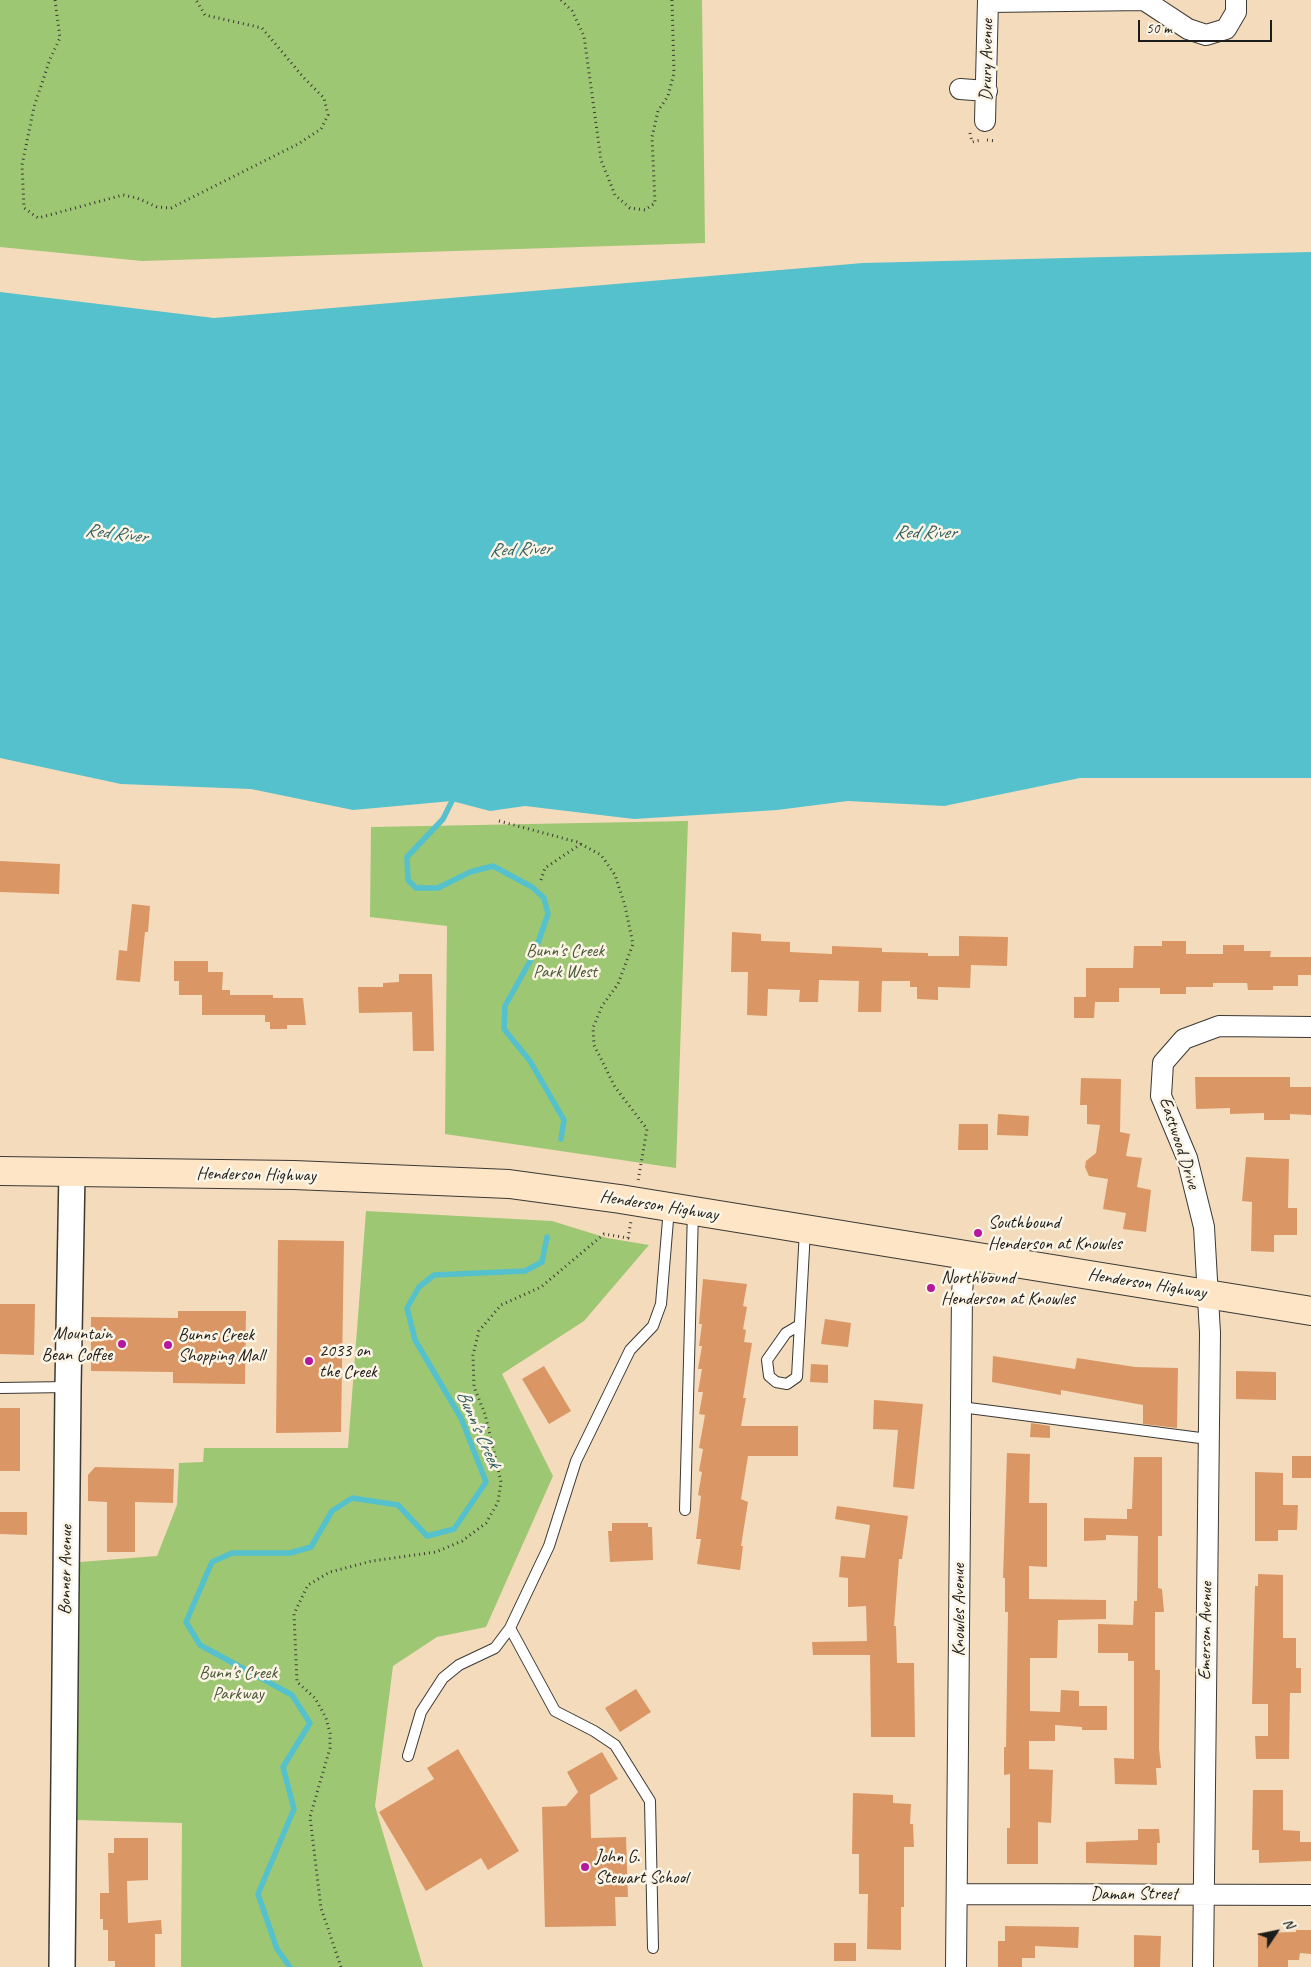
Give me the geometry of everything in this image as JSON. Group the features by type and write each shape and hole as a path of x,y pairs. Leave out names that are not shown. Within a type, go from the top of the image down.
{"main road":[{"name":"Henderson Highway","path":"0,1171 411,1178 509,1184 634,1201 1310,1310"}],"street":[{"path":"988,1 1144,0 1188,29 1206,35 1226,29 1236,12 1236,0"},
{"name":"Drury Avenue","path":"985,121 988,1"},
{"path":"960,89 987,91"},
{"name":"Eastwood Drive","path":"1207,1294 1204,1227 1187,1158 1161,1096 1163,1063 1184,1039 1219,1026 1311,1027"},
{"name":"Bonner Avenue","path":"62,1967 72,1172"},
{"name":"Knowles Avenue","path":"956,1967 962,1292 964,1254"},
{"name":"Emerson Avenue","path":"1203,1967 1210,1333 1207,1294"},
{"name":"Daman Street","path":"957,1894 1311,1895"}],"lane":[{"path":"681,1209 685,1510"},
{"path":"408,1756 422,1712 443,1678 459,1665 495,1648 510,1628 549,1546 576,1462 630,1350 653,1326 661,1304 681,1209"},
{"path":"798,1326 786,1332 768,1360 768,1376 776,1382 787,1384 797,1378 798,1326 805,1228"},
{"path":"0,1388 68,1387"},
{"path":"961,1407 1208,1440"},
{"path":"510,1628 555,1711 594,1731 616,1746 650,1801 654,1948"}],"path":[{"path":"55,0 60,38 50,59 34,107 22,165 24,208 38,218 124,195 137,198 157,207 171,208 298,144 321,129 328,115 324,98 304,78 262,28 205,15 196,0"},
{"path":"561,0 572,11 584,36 601,160 615,195 630,208 645,210 655,202 652,137 658,111 668,96 674,73 672,0"},
{"path":"341,1967 321,1908 310,1817 330,1748 330,1733 326,1718 315,1698 297,1682 294,1614 308,1585 330,1572 372,1561 436,1552 462,1542 486,1523 498,1502 501,1482 485,1414 474,1387 473,1355 480,1331 501,1305 541,1288 604,1234 628,1238 647,1129 615,1087 594,1045 593,1028 602,1006 618,984 632,944 625,906 615,875 601,855 581,844 500,821"},
{"path":"541,880 545,868 581,844"}],"green space":[{"path":"0,0 702,0 705,243 142,261 0,247"},
{"name":"Bunn's Creek Park West","path":"688,821 676,1168 445,1134 447,926 370,917 371,827"},
{"name":"Bunn's Creek Parkway","path":"366,1211 552,1221 607,1238 649,1245 584,1321 502,1374 553,1476 486,1627 437,1637 393,1666 375,1806 423,1967 181,1967 182,1823 77,1820 80,1562 157,1556 177,1505 179,1463 203,1462 204,1448 348,1448"}],"water":[{"name":"Red River","path":"1311,252 1311,778 1080,778 944,806 848,801 777,810 634,819 525,806 490,811 452,801 353,810 251,789 121,784 0,758 0,292 214,318 863,263"}],"building":[{"path":"0,861 60,864 59,894 0,892"},
{"path":"132,904 150,906 148,932 145,932 140,982 116,980 119,950 127,951"},
{"path":"732,932 761,934 761,941 790,942 790,952 832,954 832,946 882,948 882,952 928,953 928,956 959,956 959,936 1008,937 1007,966 971,965 970,988 938,987 938,1000 917,999 917,987 910,987 910,981 882,981 881,1012 858,1012 859,981 819,980 818,1002 799,1002 800,990 768,989 767,1016 747,1015 748,972 731,972"},
{"path":"1162,941 1186,941 1186,954 1223,954 1223,945 1244,945 1244,951 1271,951 1270,957 1311,957 1311,975 1298,975 1298,986 1273,986 1273,990 1248,990 1247,983 1213,983 1213,987 1186,987 1186,994 1160,994 1160,988 1119,988 1119,1002 1095,1002 1094,1018 1074,1018 1074,997 1086,997 1086,968 1133,968 1134,946 1162,946"},
{"path":"174,961 208,961 208,972 223,972 222,990 230,990 230,995 273,995 273,998 303,998 306,1025 287,1025 287,1029 270,1029 270,1022 265,1022 265,1015 202,1015 202,995 179,995 179,981 174,981"},
{"path":"399,974 432,974 434,1051 413,1051 412,1012 359,1013 358,987 383,987 383,983 399,982"},
{"path":"1195,1077 1290,1077 1290,1087 1311,1087 1311,1115 1290,1114 1290,1120 1264,1120 1264,1113 1230,1114 1230,1108 1196,1109"},
{"path":"1081,1078 1121,1079 1120,1132 1130,1134 1126,1156 1142,1158 1137,1187 1151,1190 1146,1232 1123,1229 1126,1213 1103,1209 1108,1179 1089,1176 1085,1167 1086,1161 1096,1153 1100,1125 1087,1124 1087,1105 1080,1105"},
{"path":"998,1114 1029,1116 1028,1136 997,1135"},
{"path":"959,1124 988,1124 988,1150 958,1150"},
{"path":"1246,1157 1289,1159 1288,1208 1297,1208 1297,1235 1274,1235 1274,1252 1251,1251 1252,1202 1242,1201"},
{"name":"2033 on the Creek","path":"278,1240 344,1241 341,1432 276,1433"},
{"path":"703,1279 747,1284 743,1306 747,1307 743,1329 746,1330 744,1342 752,1343 743,1398 746,1398 741,1426 798,1426 798,1456 748,1456 741,1499 748,1502 741,1546 743,1546 740,1570 697,1564 701,1539 696,1539 701,1496 698,1495 702,1472 699,1471 703,1449 699,1448 705,1415 699,1414 703,1392 698,1392 702,1369 698,1369 702,1346 699,1346 702,1324 699,1324"},
{"path":"0,1304 35,1304 34,1355 0,1354"},
{"name":"Bunns Creek Shopping Mall","path":"178,1311 246,1311 245,1384 173,1383 173,1372 91,1371 91,1317 178,1318"},
{"path":"825,1319 851,1323 848,1347 821,1344"},
{"path":"993,1356 1075,1369 1077,1358 1135,1367 1178,1368 1177,1428 1143,1424 1143,1405 1061,1390 1061,1395 992,1382"},
{"path":"811,1364 828,1365 828,1383 810,1382"},
{"path":"544,1366 571,1411 549,1424 522,1379"},
{"path":"1236,1371 1276,1372 1276,1400 1236,1399"},
{"path":"874,1400 923,1404 914,1489 893,1487 898,1430 873,1429"},
{"path":"0,1408 20,1408 20,1471 0,1471"},
{"path":"1031,1423 1050,1426 1050,1438 1030,1437"},
{"path":"1007,1453 1030,1454 1029,1503 1047,1503 1047,1567 1029,1566 1029,1599 1106,1600 1106,1619 1058,1620 1057,1658 1030,1658 1030,1711 1060,1712 1061,1690 1079,1691 1079,1706 1107,1706 1107,1730 1082,1730 1082,1727 1055,1725 1055,1741 1029,1741 1029,1769 1053,1770 1051,1823 1038,1822 1038,1864 1007,1864 1007,1828 1010,1828 1010,1774 1004,1775 1004,1747 1006,1747 1008,1612 1005,1612 1005,1578 1003,1578"},
{"path":"1292,1456 1311,1456 1311,1478 1292,1478"},
{"path":"1134,1457 1162,1457 1162,1536 1158,1536 1158,1588 1162,1589 1164,1612 1155,1612 1155,1670 1160,1670 1159,1748 1161,1768 1156,1768 1157,1785 1115,1784 1114,1758 1134,1759 1134,1661 1128,1661 1128,1653 1098,1653 1098,1624 1133,1625 1134,1601 1137,1601 1138,1536 1106,1535 1106,1540 1084,1541 1084,1518 1127,1519 1127,1509 1132,1509"},
{"path":"95,1467 174,1469 173,1503 135,1502 135,1552 107,1552 107,1502 88,1501 88,1475"},
{"path":"1255,1472 1283,1473 1283,1505 1298,1505 1297,1530 1278,1530 1278,1541 1255,1541"},
{"path":"837,1506 908,1516 902,1559 899,1559 894,1626 896,1626 897,1663 914,1663 915,1737 871,1737 870,1655 813,1655 812,1642 867,1641 866,1606 848,1607 848,1578 839,1577 841,1556 865,1558 870,1525 835,1519"},
{"path":"0,1512 27,1512 27,1535 0,1534"},
{"path":"612,1523 648,1523 648,1527 652,1527 653,1560 610,1562 608,1531 612,1531"},
{"path":"1258,1574 1283,1575 1283,1638 1296,1638 1296,1668 1301,1668 1301,1693 1290,1693 1289,1759 1256,1759 1255,1736 1268,1736 1268,1704 1252,1704 1255,1586 1258,1586"},
{"path":"636,1689 651,1712 620,1732 605,1708"},
{"path":"458,1749 519,1851 488,1870 481,1858 426,1891 379,1812 434,1779 427,1768"},
{"name":"John G. Stewart School","path":"602,1752 618,1779 590,1795 591,1838 626,1837 628,1897 615,1897 616,1926 545,1927 542,1807 566,1806 578,1792 567,1772"},
{"path":"1253,1790 1283,1790 1283,1830 1300,1831 1300,1842 1311,1842 1311,1861 1259,1863 1259,1850 1252,1850"},
{"path":"853,1793 893,1795 893,1803 911,1804 910,1824 913,1824 914,1847 904,1847 904,1907 901,1907 901,1950 867,1949 868,1894 859,1894 859,1854 852,1854"},
{"path":"1138,1829 1159,1829 1160,1843 1157,1843 1157,1865 1086,1863 1086,1842 1138,1840"},
{"path":"114,1838 148,1838 148,1880 127,1881 128,1923 161,1920 162,1934 155,1934 155,1967 115,1967 115,1961 108,1961 108,1930 103,1930 103,1919 100,1919 100,1893 109,1893 108,1853 114,1853"},
{"path":"1005,1926 1079,1927 1078,1948 1035,1946 1035,1958 1022,1958 1022,1967 998,1967 998,1941 1005,1941"},
{"path":"1296,1930 1311,1930 1311,1954 1300,1953 1299,1960 1288,1960 1288,1967 1258,1967 1258,1933 1296,1932"},
{"path":"1134,1935 1161,1936 1160,1967 1134,1967"},
{"path":"834,1943 856,1943 856,1961 834,1961"}],"waterway":[{"name":"Bunn's Creek","path":"452,801 443,819 407,857 408,880 416,888 438,888 470,872 493,866 532,887 544,898 548,914 534,954 505,1006 504,1029 530,1061 564,1120 561,1139"},
{"name":"Bunn's Creek","path":"290,1967 277,1949 258,1894 294,1809 283,1767 310,1723 292,1695 200,1645 186,1622 212,1562 232,1553 290,1553 311,1547 332,1511 352,1498 398,1505 427,1536 454,1529 486,1482 461,1418 415,1340 407,1308 419,1287 434,1275 525,1271 542,1262 547,1237"}],"place":[{"name":"Southbound Henderson at Knowles","path":"978,1233"},
{"name":"Northbound Henderson at Knowles","path":"931,1288"},
{"name":"Mountain Bean Coffee","path":"122,1344"},
{"name":"Bunns Creek Shopping Mall","path":"168,1345"},
{"name":"2033 on the Creek","path":"309,1361"},
{"name":"John G. Stewart School","path":"585,1867"}]}
